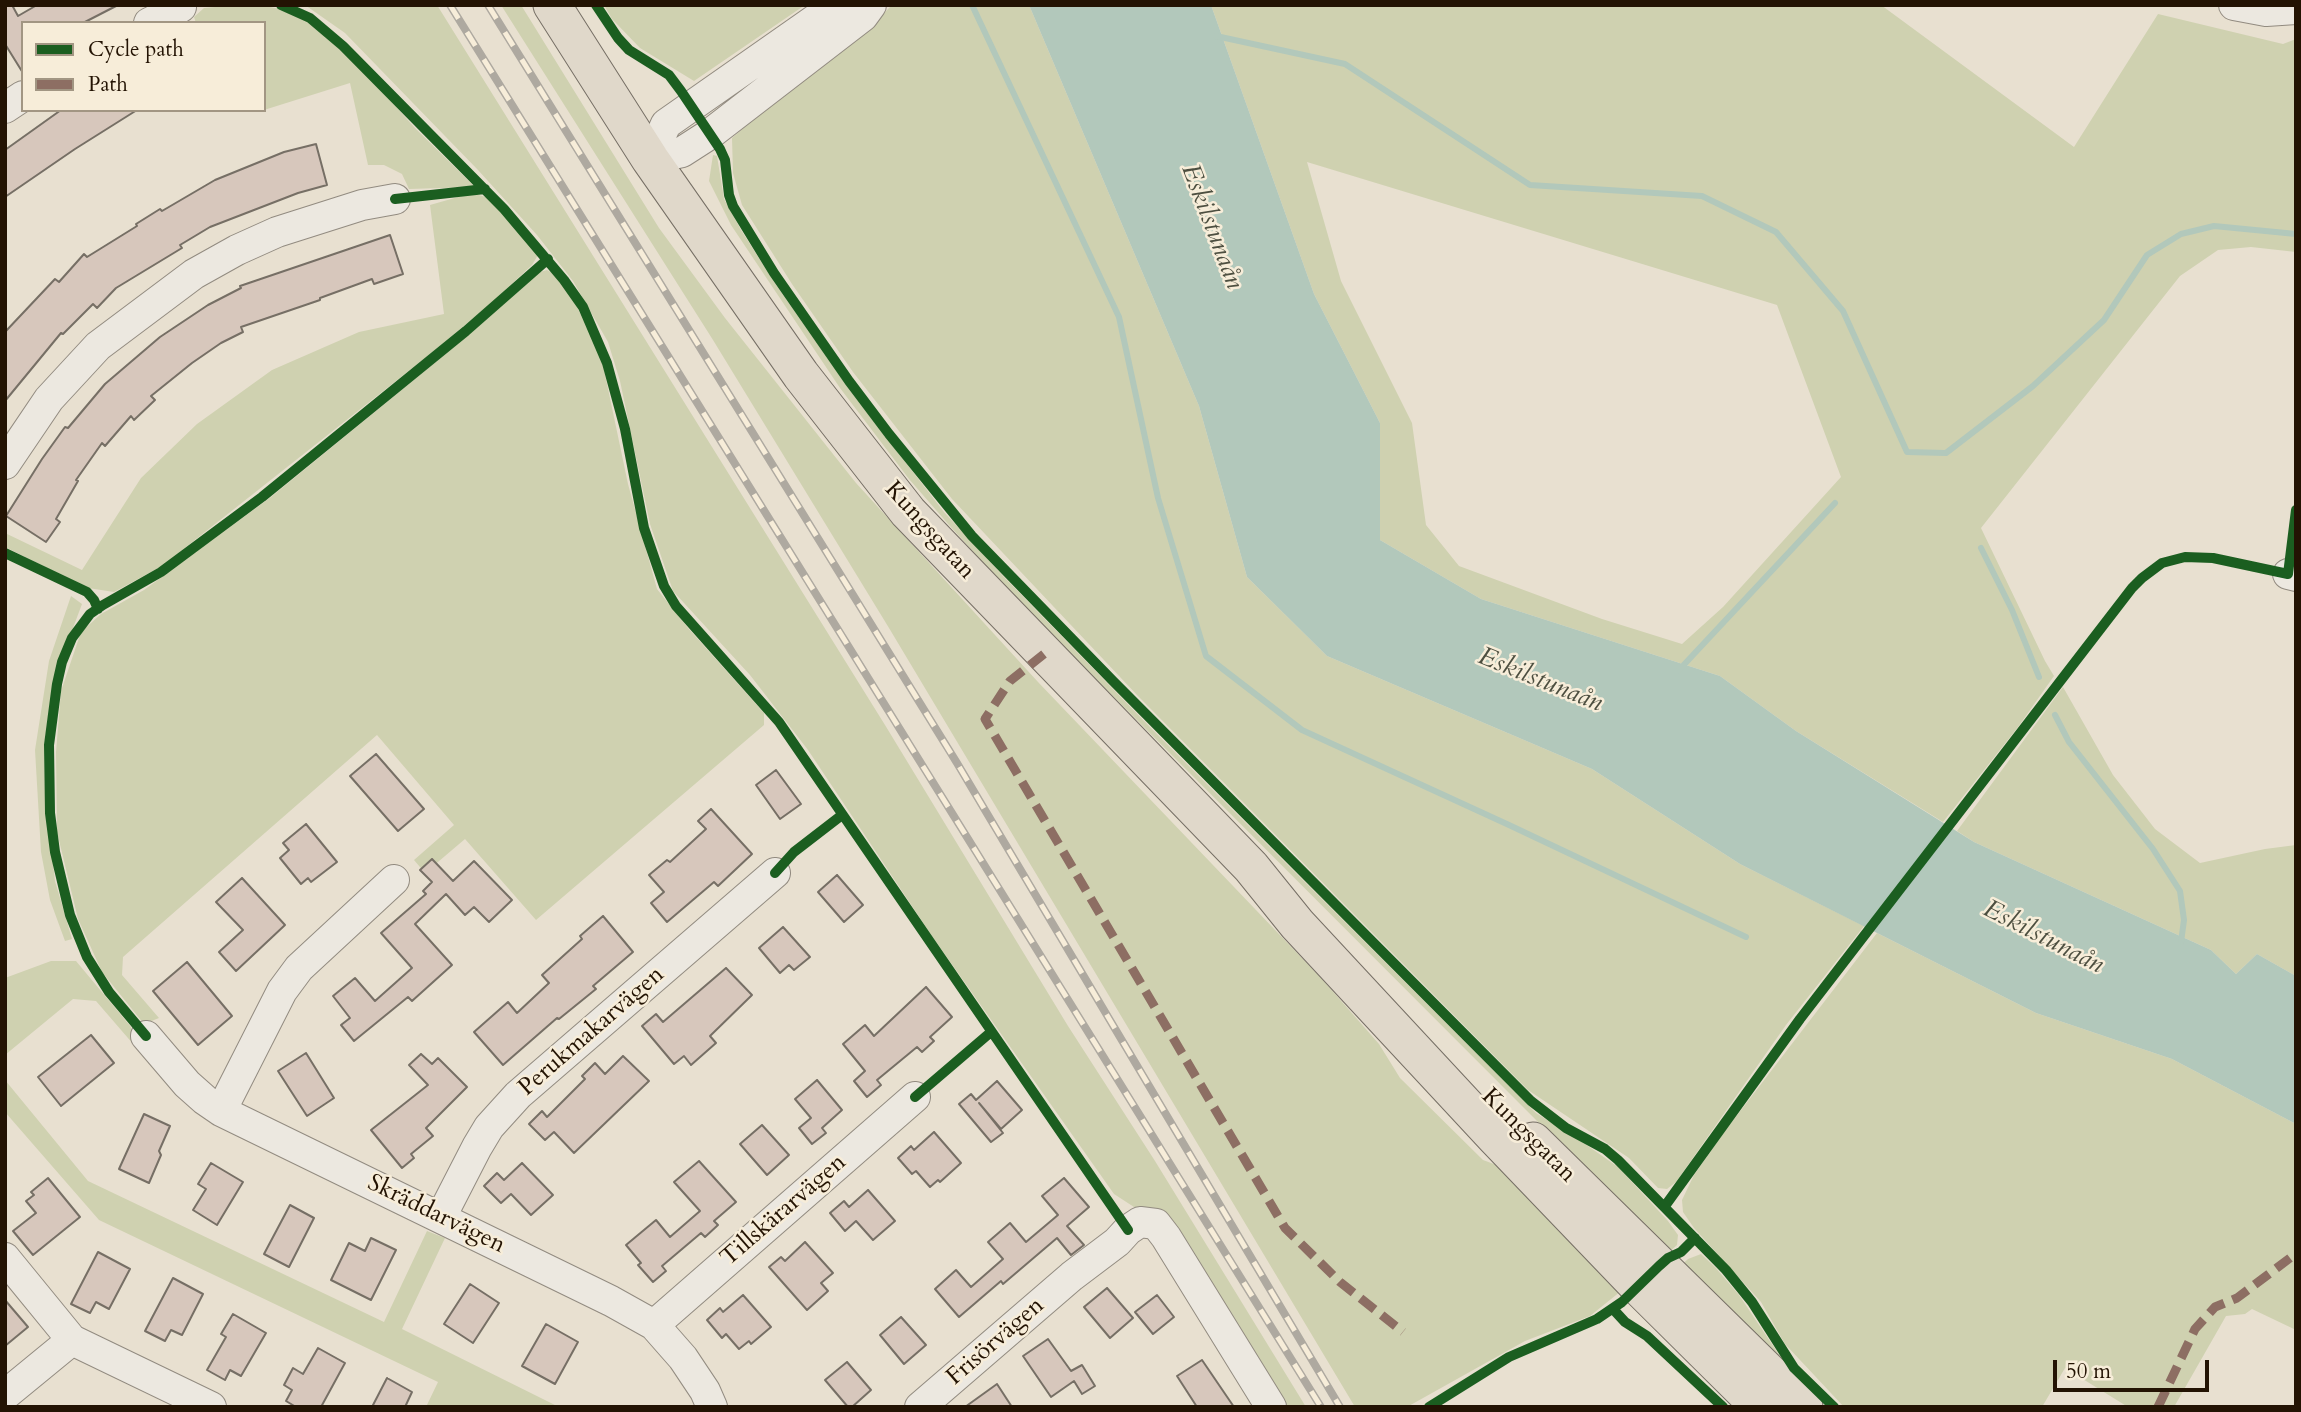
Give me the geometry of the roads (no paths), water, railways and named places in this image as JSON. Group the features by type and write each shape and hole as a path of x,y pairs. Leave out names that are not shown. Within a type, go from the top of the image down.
{"main road":[{"name":"Kungsgatan","path":"552,5 650,159 801,375 908,512 1251,867 1297,924 1495,1137 1760,1407"},
{"name":"Kungsgatan","path":"1251,867 1307,915 1804,1407"}],"street":[{"path":"650,159 666,124 835,5"},
{"path":"650,159 682,152 710,134 863,16 871,5"},
{"path":"2234,5 2266,11 2296,9"},
{"path":"153,21 181,7"},
{"path":"5,108 21,97"},
{"path":"5,464 49,399 98,346 194,274 276,232 362,205 395,199"},
{"name":"Perukmakarvägen","path":"441,1217 489,1127 518,1095 775,873"},
{"path":"221,1111 282,991 299,968 394,880"},
{"name":"Skräddarvägen","path":"146,1036 187,1084 221,1111 611,1301 654,1325 683,1358 705,1391 712,1407"},
{"name":"Tillskärarvägen","path":"654,1325 915,1097"},
{"name":"Frisörvägen","path":"931,1403 1072,1276 1140,1222 1156,1224 1166,1237 1271,1407"},
{"path":"5,1258 72,1340 211,1407"},
{"path":"5,1395 72,1340"}],"water":[{"name":"Eskilstunaån","path":"1029,5 1211,5 1314,294 1380,423 1380,540 1481,599 1720,676 1796,731 1974,842 2211,950 2236,974 2257,954 2296,976 2296,1124 2172,1059 2036,1013 1740,864 1592,769 1327,656 1247,577 1199,406"}],"waterway":[{"path":"972,5 1119,317 1158,498 1206,656 1302,730 1746,937"},
{"path":"1216,36 1345,64 1530,185 1702,196 1776,232 1843,311 1907,452 1946,453 2033,386 2104,320 2147,255 2181,234 2214,226 2296,234"},
{"path":"1679,670 1835,503"},
{"path":"1981,548 2012,610 2039,677"},
{"path":"2055,715 2069,742 2153,849 2180,891 2184,920 2181,942"}],"railway":[{"path":"450,5 1321,1407"},
{"path":"488,5 957,763 1340,1407"}]}
